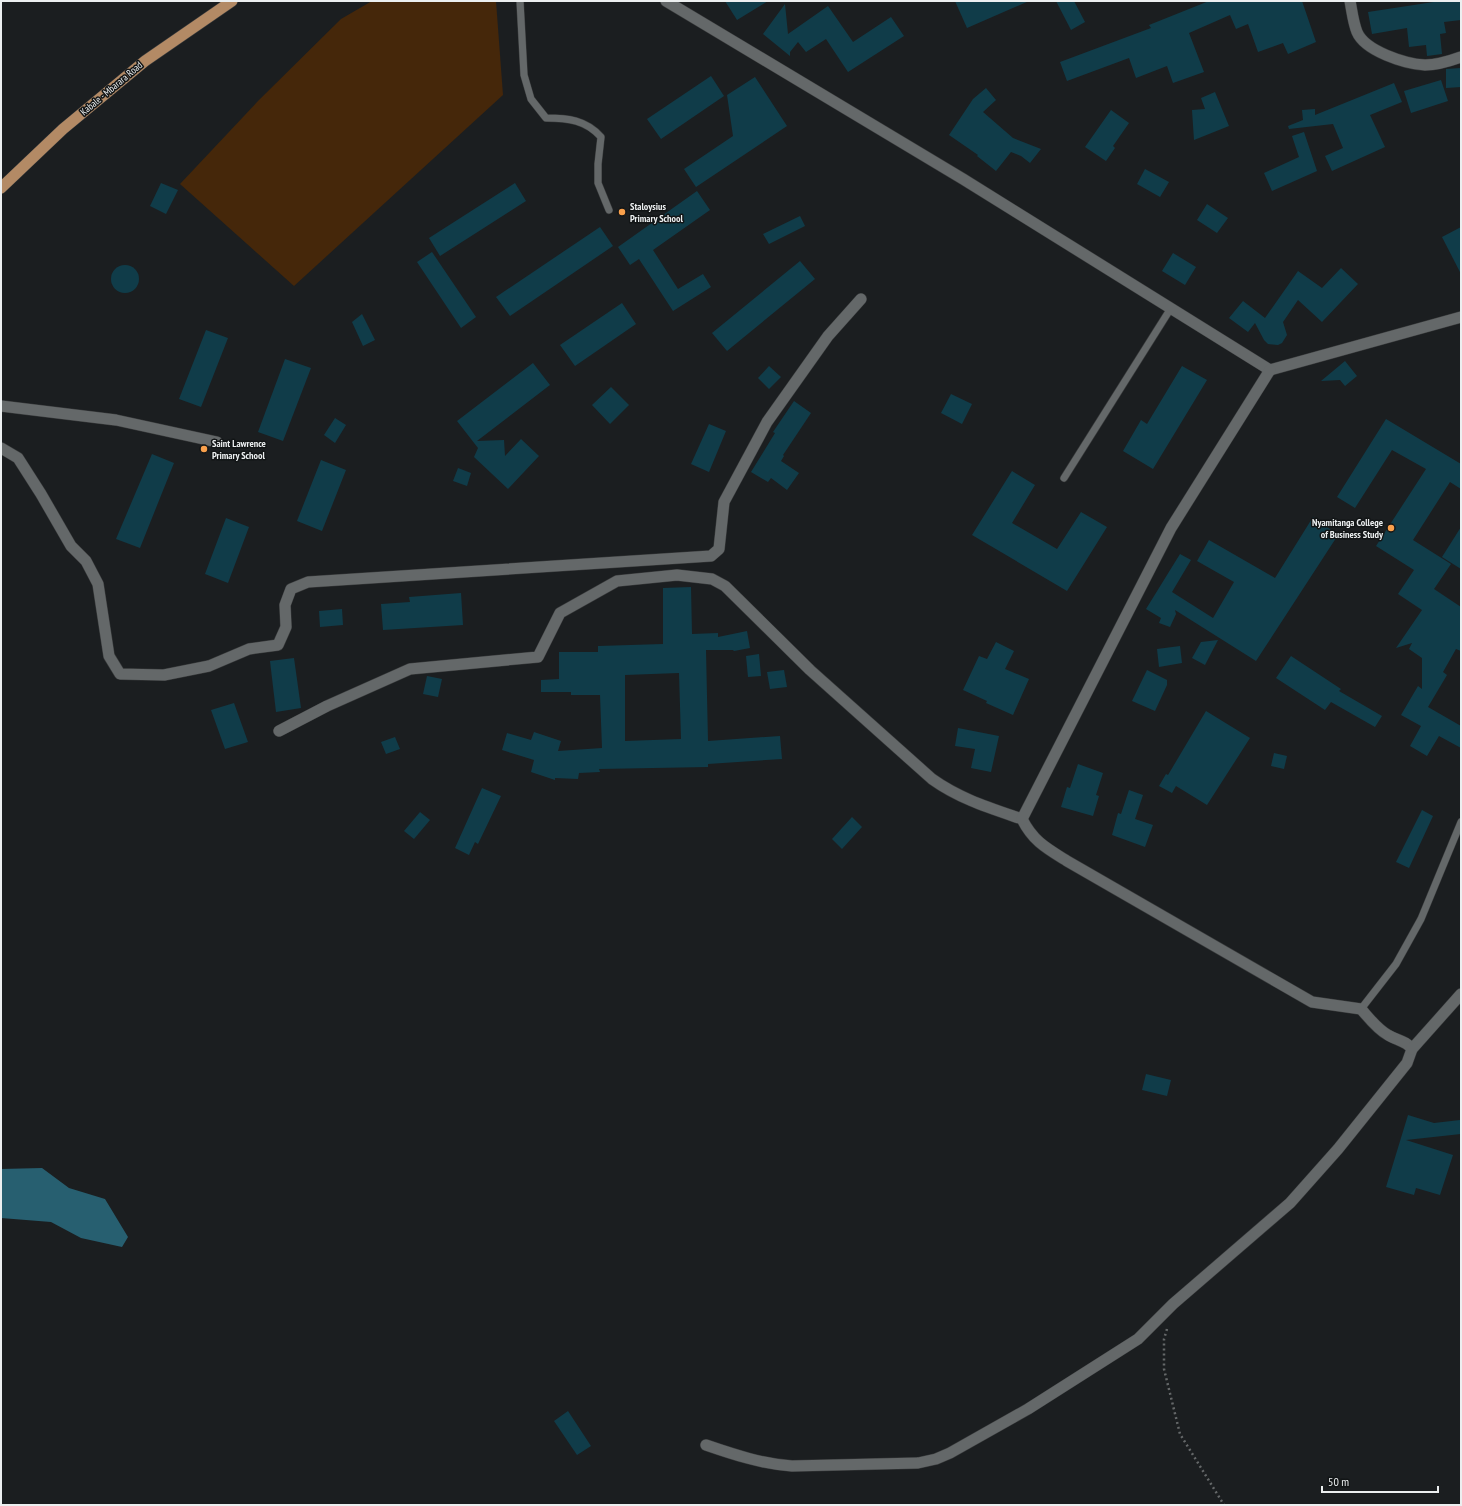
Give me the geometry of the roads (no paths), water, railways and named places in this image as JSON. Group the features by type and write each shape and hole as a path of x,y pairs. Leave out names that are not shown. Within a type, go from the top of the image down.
{"main road":[{"name":"Kabale - Mbarara Road","path":"1,188 63,129 144,61 232,1"}],"street":[{"path":"666,1 830,99 1270,370"},
{"path":"1350,1 1357,33 1365,42 1376,50 1404,62 1425,65 1449,61 1461,57"},
{"path":"1,448 18,458 71,546 86,561 98,584 109,656 120,674 164,674 209,666 249,649 278,645 286,627 285,605 291,589 308,582 711,556 719,549 724,502 767,422 828,336 862,299"},
{"path":"1022,819 1171,528 1270,370 1461,317"},
{"path":"1,406 116,420 217,442"},
{"path":"279,731 327,706 410,668 538,657 560,613 618,581 677,575 695,576 712,580 725,586 810,670 932,779 950,792 979,805 1022,819 1029,833 1045,848 1254,970 1312,1002 1361,1009 1373,1023 1388,1035 1403,1041 1412,1049"},
{"path":"706,1445 738,1456 776,1465 792,1466 918,1463 936,1459 950,1453 1028,1409 1138,1339 1173,1304 1290,1203 1338,1149 1407,1063 1412,1049 1461,994"}],"lane":[{"path":"520,1 524,75 531,99 546,118 567,118 592,127 601,137 598,164 598,183 609,210"},
{"path":"1064,478 1171,308"},
{"path":"1361,1009 1396,964 1421,919 1461,822"}],"water":[{"path":"42,1168 69,1188 105,1199 128,1237 122,1247 81,1238 51,1222 1,1218 1,1169"}],"place":[{"name":"Staloysius Primary School","path":"622,212"},
{"name":"Saint Lawrence Primary School","path":"204,449"},
{"name":"Nyamitanga College of Business Study","path":"1391,528"}]}
